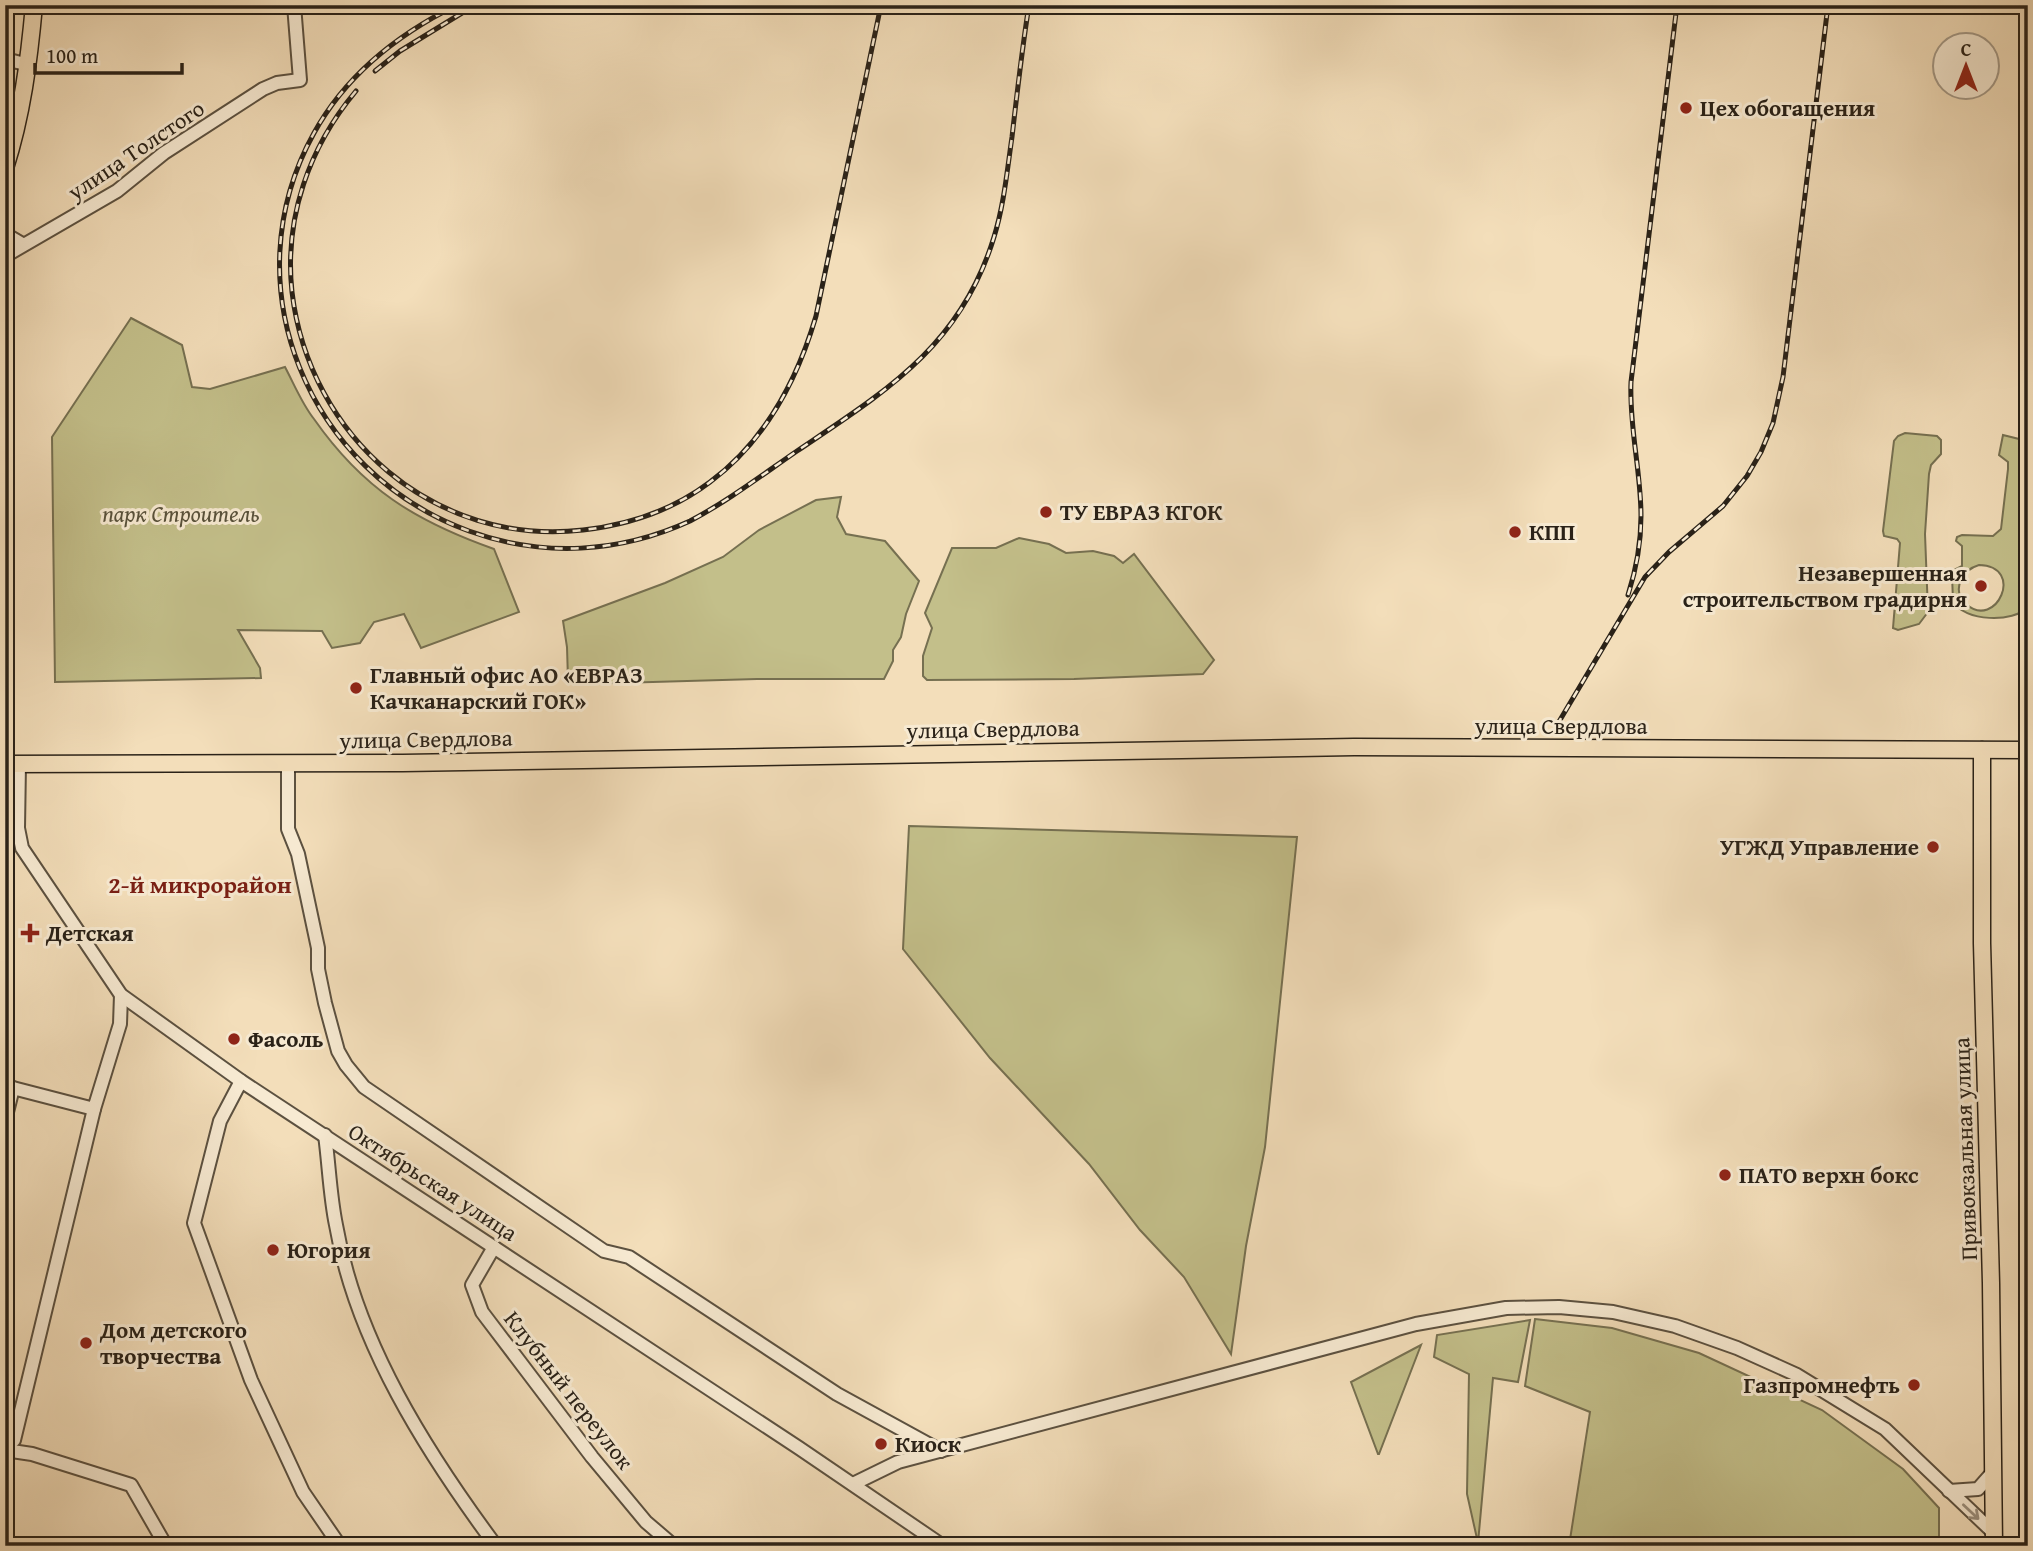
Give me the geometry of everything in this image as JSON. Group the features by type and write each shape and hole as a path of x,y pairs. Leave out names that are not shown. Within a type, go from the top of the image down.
{"main road":[{"path":"5,168 18,124 29,65 34,5"},
{"name":"улица Свердлова","path":"12,764 288,763 1354,747 2028,750"},
{"name":"Привокзальная улица","path":"1982,750 1982,943 1991,1283 1994,1539"}],"street":[{"name":"улица Толстого","path":"5,256 107,198 164,153 263,89 277,83 300,80 294,5"},
{"path":"5,59 29,65"},
{"path":"5,234 22,244"},
{"path":"288,763 289,828 298,854 318,948 318,969 325,1003 338,1051 364,1087 604,1251 629,1257 837,1394 941,1451"},
{"name":"Октябрьская улица","path":"12,764 22,848 121,995 241,1081 943,1546"},
{"path":"5,1450 14,1440 94,1109 120,1024 121,995"},
{"path":"241,1081 220,1121 194,1223 257,1392 303,1492 340,1546"},
{"path":"5,1120 9,1087 94,1109"},
{"path":"325,1135 336,1227 355,1300 380,1363 458,1495 496,1546"},
{"name":"Клубный переулок","path":"494,1247 472,1285 482,1312 592,1457 646,1522 674,1546"},
{"path":"853,1484 898,1462 1416,1324 1506,1308 1559,1307 1613,1312 1675,1326 1737,1348 1797,1376 1885,1429 1994,1539"},
{"path":"5,1450 32,1454 131,1485 166,1546"},
{"path":"1949,1491 1978,1489 1993,1472"}],"green space":[{"name":"парк Строитель","path":"131,318 182,345 192,387 210,389 285,367 314,419 333,444 372,484 393,500 439,527 494,549 519,612 421,648 404,614 374,622 360,643 332,648 322,631 238,630 260,668 261,678 55,682 52,437"},
{"path":"1905,433 1937,436 1941,440 1941,454 1931,465 1929,474 1925,534 1928,612 1919,624 1898,630 1893,628 1900,543 1897,539 1884,536 1883,531 1894,441"},
{"path":"2003,435 2019,439 2028,446 2028,607 2012,616 1989,618 1967,613 1959,608 1953,601 1952,575 1954,570 1962,566 1962,546 1956,541 1957,537 1993,536 2001,529 2008,462 1999,455","holes":["1979,565 1993,568 2001,575 2003,585 1996,604 1977,610 1966,604 1959,593 1963,576"]},
{"path":"841,497 837,517 846,534 885,541 919,581 906,614 901,637 893,650 893,661 884,679 757,679 583,684 568,680 563,621 665,583 723,557 759,530 816,500"},
{"path":"1019,538 1049,544 1066,553 1093,551 1114,556 1123,563 1134,554 1214,660 1203,674 1074,679 927,680 923,676 923,656 932,628 925,613 952,548 996,548"},
{"path":"909,826 1297,837 1265,1147 1246,1246 1231,1354 1184,1277 1140,1230 1089,1164 990,1058 903,949"},
{"path":"1535,1319 1612,1328 1699,1353 1822,1410 1903,1469 1939,1508 1939,1546 1569,1546 1590,1412 1525,1386"},
{"path":"1530,1320 1518,1382 1493,1378 1478,1543 1467,1494 1469,1374 1434,1357 1437,1335"},
{"path":"1421,1345 1379,1454 1378,1454 1351,1382"}],"railway":[{"path":"457,5 414,29 375,58 342,93 314,133 290,192 280,252 284,311 300,368 327,420 365,466 413,504 469,531 497,540 553,548 581,548 636,540 690,521 861,408 890,386 941,337 962,308 980,275 994,237 1007,175 1029,5"},
{"path":"375,71 400,51 475,5"},
{"path":"356,91 339,113 313,160 303,185 292,237 292,292 303,345 324,393 353,436 388,472 430,500 477,520 529,531 600,528 650,515 681,501 710,482 730,466 763,429 789,386 816,316 881,5"},
{"path":"1628,595 1638,556 1641,516 1631,382 1677,5"},
{"path":"1557,725 1645,577 1669,552 1723,506 1747,476 1773,423 1783,377 1828,5"}],"place":[{"name":"Цех обогащения","path":"1686,108"},
{"name":"ТУ ЕВРАЗ КГОК","path":"1046,512"},
{"name":"КПП","path":"1515,532"},
{"name":"Незавершенная строительством градирня","path":"1981,586"},
{"name":"Главный офис АО «ЕВРАЗ Качканарский ГОК»","path":"356,688"},
{"name":"УГЖД Управление","path":"1933,847"},
{"name":"Детская","path":"30,933"},
{"name":"Фасоль","path":"234,1039"},
{"name":"ПАТО верхн бокс","path":"1725,1175"},
{"name":"Югория","path":"273,1250"},
{"name":"Дом детского творчества","path":"86,1343"},
{"name":"Газпромнефть","path":"1914,1385"},
{"name":"Киоск","path":"881,1444"}],"district":[{"name":"2-й микрорайон","path":"200,885"}]}
